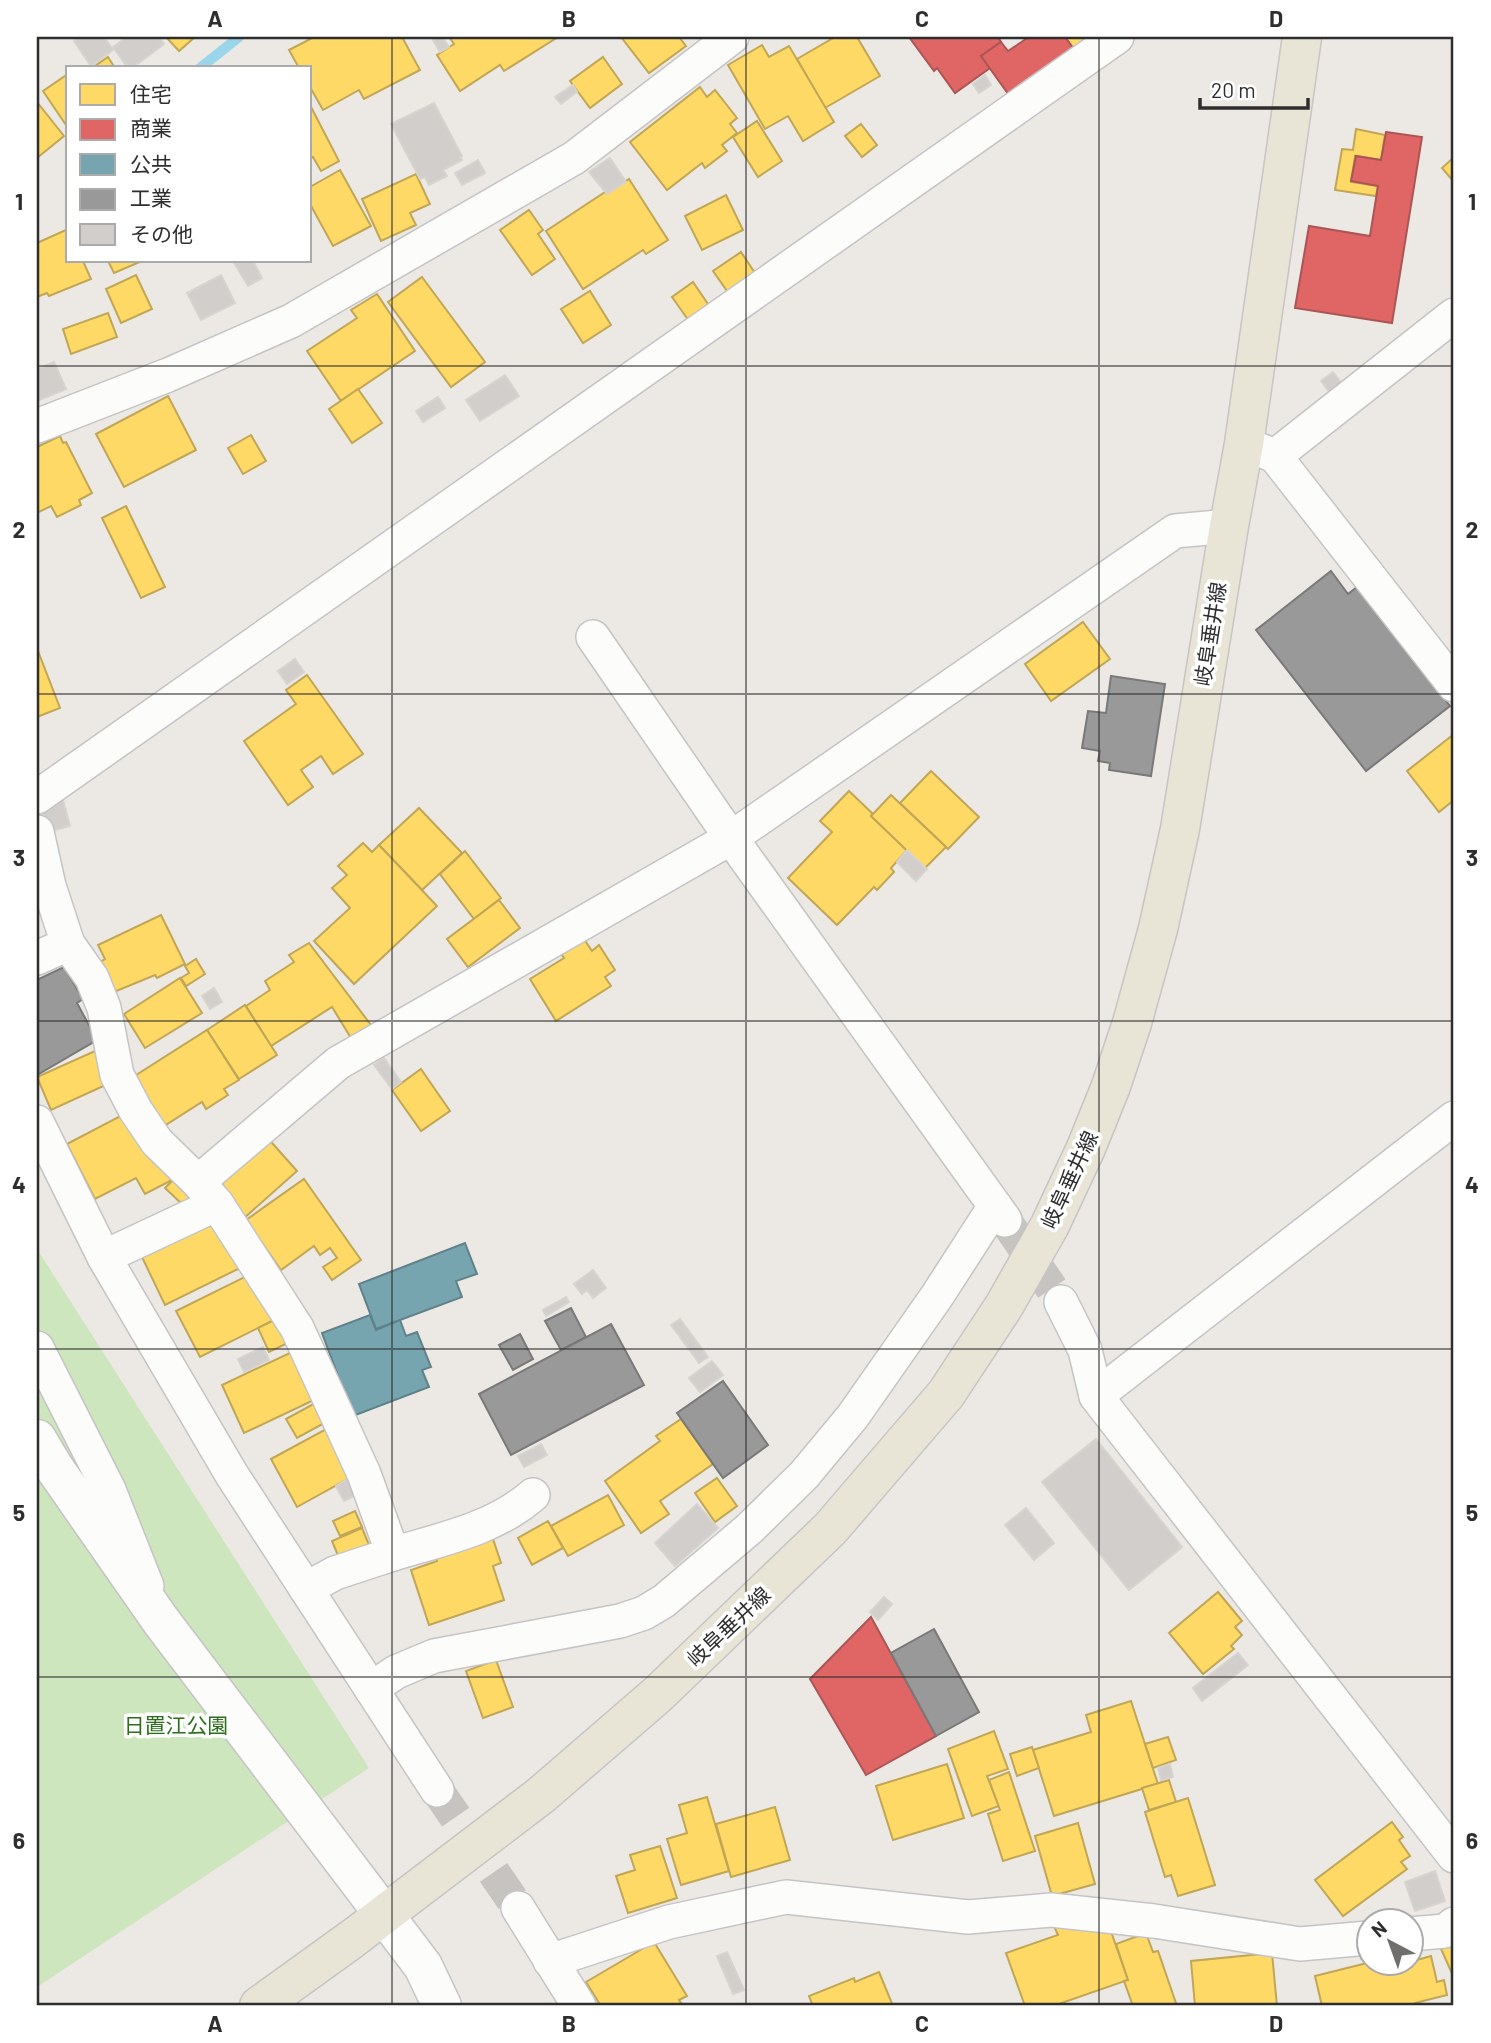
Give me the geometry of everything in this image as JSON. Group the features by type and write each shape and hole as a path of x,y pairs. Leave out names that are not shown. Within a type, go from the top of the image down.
{"main road":[{"name":"岐阜垂井線","path":"260,2006 540,1796 657,1695 831,1530 946,1394 1004,1306 1050,1225 1111,1086 1132,1023 1158,929 1180,829 1229,526 1260,450 1302,37"}],"street":[{"path":"37,426 169,375 302,315 574,158 732,37"},
{"path":"37,797 1118,37"},
{"path":"1454,315 1260,450 1454,685"},
{"path":"104,1257 208,1193 338,1063 731,838 1175,531 1229,526"},
{"path":"371,1689 396,1672 434,1656 620,1620 644,1613 664,1601 749,1529 804,1475 845,1426 937,1296 1000,1213 731,838 593,637"},
{"path":"37,832 49,886 68,944 92,978 104,1008 117,1075 136,1111 157,1142 208,1193 297,1328 364,1474 393,1553"},
{"path":"37,958 68,944"},
{"path":"1096,1396 1454,1118"},
{"path":"37,1122 104,1257 232,1475 437,1790"},
{"path":"1061,1302 1085,1350 1096,1396 1454,1856"},
{"path":"37,1349 109,1490 160,1621"},
{"path":"37,1439 160,1621 423,1966 442,2006"},
{"path":"306,1589 335,1573 476,1529 501,1518 533,1495"},
{"path":"550,1961 669,1922 786,1897 968,1917 1051,1910 1154,1921 1300,1944 1354,1939"},
{"path":"519,1908 579,2006"},
{"path":"1424,1933 1445,1931 1454,1924"}],"green space":[{"name":"日置江公園","path":"37,1249 369,1768 37,1987"}],"building: 住宅":[{"path":"166,37 195,37 179,51"},
{"path":"314,37 402,37 420,70 364,99 359,90 323,110 312,91 312,66 298,66 289,50"},
{"path":"558,37 504,71 500,65 460,91 437,55 454,44 450,38"},
{"path":"621,37 679,37 686,46 649,73"},
{"path":"835,37 857,37 880,76 825,108 797,59"},
{"path":"1065,37 1098,37 1076,52"},
{"path":"762,45 769,57 789,46 834,122 803,141 788,116 765,129 728,65"},
{"path":"108,57 114,66 95,66"},
{"path":"603,57 622,84 590,108 570,81"},
{"path":"66,75 66,125 43,91"},
{"path":"700,87 707,97 715,90 737,118 730,124 737,133 722,145 727,151 705,168 702,163 667,190 630,142"},
{"path":"37,102 64,136 37,158"},
{"path":"312,109 339,161 321,171 313,157"},
{"path":"757,121 782,161 758,177 733,137"},
{"path":"861,124 877,145 862,157 845,136"},
{"path":"1356,129 1385,135 1381,160 1355,156 1351,182 1378,186 1376,196 1335,190 1342,149 1353,150"},
{"path":"1454,157 1454,182 1442,168"},
{"path":"340,170 371,226 333,246 312,208 312,186"},
{"path":"416,174 430,204 410,213 416,225 381,241 362,199"},
{"path":"629,179 668,240 646,254 643,250 583,289 546,231"},
{"path":"726,195 743,230 702,250 685,216"},
{"path":"529,210 543,230 538,234 555,259 532,275 500,230"},
{"path":"66,230 66,262 83,262 91,279 49,296 47,293 37,297 37,243"},
{"path":"741,252 759,279 732,298 713,271"},
{"path":"108,262 140,262 114,273"},
{"path":"136,275 152,309 121,323 106,289"},
{"path":"422,277 485,362 451,387 388,302"},
{"path":"693,282 710,307 689,321 672,297"},
{"path":"590,291 611,325 583,343 561,309"},
{"path":"377,294 415,351 341,401 307,351 357,318 351,310"},
{"path":"108,313 117,337 71,354 63,329"},
{"path":"358,389 382,423 352,443 329,409"},
{"path":"168,396 196,450 124,487 96,434"},
{"path":"251,435 266,461 243,474 228,448"},
{"path":"60,436 63,443 66,442 92,493 79,500 81,505 57,517 51,506 37,513 37,447"},
{"path":"126,506 165,587 141,598 102,518"},
{"path":"1083,622 1110,659 1051,701 1025,664"},
{"path":"37,652 60,708 37,717"},
{"path":"307,675 363,754 333,774 321,756 301,770 313,787 288,805 244,741 296,704 286,690"},
{"path":"1454,734 1454,800 1439,812 1407,771"},
{"path":"931,771 979,817 948,849 900,803"},
{"path":"849,791 907,850 891,868 894,872 877,890 874,887 837,925 788,878 832,832 820,821"},
{"path":"891,795 946,847 925,868 871,816"},
{"path":"419,808 462,853 422,890 379,845"},
{"path":"363,843 372,852 379,845 437,906 354,984 314,941 350,908 332,888 347,875 338,866"},
{"path":"465,851 501,898 474,919 440,874"},
{"path":"499,900 520,928 468,967 447,939"},
{"path":"161,915 185,964 157,978 155,975 114,992 100,962 105,959 98,945"},
{"path":"584,939 592,951 599,945 615,970 605,977 611,986 556,1021 530,979 564,958 561,954"},
{"path":"309,943 371,1025 351,1038 332,1007 271,1046 246,1006 270,990 265,981 294,962 289,955"},
{"path":"196,959 205,974 186,986 181,978 189,973 185,966"},
{"path":"180,978 202,1013 145,1048 124,1014"},
{"path":"245,1005 277,1055 239,1079 207,1030"},
{"path":"207,1030 239,1080 224,1089 228,1095 206,1109 202,1102 164,1126 133,1077"},
{"path":"95,1051 110,1083 51,1110 37,1077"},
{"path":"421,1069 450,1111 421,1131 392,1090"},
{"path":"128,1112 153,1162 160,1158 172,1180 145,1194 136,1178 95,1199 67,1144"},
{"path":"265,1135 297,1171 243,1219 211,1182"},
{"path":"175,1178 193,1195 184,1206 165,1188"},
{"path":"304,1179 361,1260 332,1280 323,1267 337,1258 330,1248 320,1255 314,1246 281,1270 246,1220"},
{"path":"212,1220 244,1266 165,1305 141,1255"},
{"path":"257,1271 280,1317 200,1357 176,1311"},
{"path":"278,1318 290,1342 269,1352 258,1328"},
{"path":"294,1351 316,1399 244,1433 222,1385"},
{"path":"317,1402 328,1421 297,1438 286,1419"},
{"path":"681,1419 713,1464 660,1501 669,1514 641,1533 605,1481 660,1441 656,1436"},
{"path":"328,1428 353,1476 297,1507 271,1459"},
{"path":"717,1478 737,1506 715,1522 695,1493"},
{"path":"608,1495 624,1525 568,1556 551,1526"},
{"path":"355,1511 362,1527 340,1536 333,1521"},
{"path":"548,1521 563,1548 532,1565 518,1538"},
{"path":"362,1528 369,1545 339,1558 332,1541"},
{"path":"492,1536 501,1563 493,1566 504,1600 429,1625 411,1570 437,1561 436,1555"},
{"path":"1218,1592 1242,1621 1235,1627 1242,1635 1231,1646 1234,1649 1203,1674 1169,1633"},
{"path":"496,1660 513,1707 483,1718 466,1671"},
{"path":"1131,1701 1158,1784 1054,1816 1033,1750 1091,1732 1086,1715"},
{"path":"994,1731 1008,1769 987,1776 999,1806 972,1816 948,1749"},
{"path":"1168,1737 1176,1760 1153,1768 1145,1744"},
{"path":"1032,1747 1039,1768 1017,1776 1010,1754"},
{"path":"947,1764 964,1818 893,1840 876,1786"},
{"path":"1009,1772 1035,1851 1003,1861 988,1814 1000,1810 989,1780"},
{"path":"1169,1780 1176,1802 1149,1810 1142,1788"},
{"path":"707,1797 729,1871 681,1885 667,1839 687,1833 679,1805"},
{"path":"1188,1798 1215,1885 1178,1896 1171,1875 1165,1877 1145,1812"},
{"path":"775,1807 790,1860 731,1877 716,1824"},
{"path":"1392,1822 1403,1837 1399,1840 1410,1856 1401,1862 1407,1869 1343,1916 1315,1880"},
{"path":"1078,1823 1095,1884 1052,1896 1035,1836"},
{"path":"660,1846 677,1898 628,1913 616,1876 635,1870 630,1855"},
{"path":"1068,1918 1072,1929 1092,1921 1108,1923 1128,1980 1053,2006 1025,2006 1006,1953 1058,1935 1053,1924"},
{"path":"1146,1933 1153,1952 1158,1951 1177,2006 1133,2006 1116,1944"},
{"path":"1454,1937 1454,1978 1438,1942"},
{"path":"654,1942 687,1996 679,2000 683,2006 601,2006 586,1982"},
{"path":"1272,1953 1277,2006 1195,2006 1191,1961"},
{"path":"1431,1956 1437,1982 1444,1980 1447,1995 1415,2003 1416,2006 1322,2006 1315,1976 1354,1966 1354,1976 1424,1976 1424,1958"},
{"path":"879,1972 893,2006 813,2006 809,1996 854,1978 855,1982"}],"building: 商業":[{"path":"909,37 998,37 1001,42 981,56 990,68 955,93 937,68 934,71"},
{"path":"1029,37 1065,37 1079,56 1014,102 981,56 1001,42 1008,51"},
{"path":"1386,132 1422,137 1392,323 1295,308 1309,226 1370,236 1378,186 1351,181 1356,156 1381,160"},
{"path":"871,1617 936,1736 866,1775 810,1679"}],"building: 公共":[{"path":"465,1243 477,1274 456,1281 462,1297 376,1329 359,1284"},
{"path":"370,1315 376,1330 400,1320 406,1336 417,1332 431,1367 422,1370 429,1387 353,1416 322,1333"}],"building: 工業":[{"path":"1331,571 1348,594 1357,587 1450,706 1366,771 1256,630"},
{"path":"1111,676 1165,684 1151,776 1109,770 1110,763 1098,761 1100,751 1082,748 1088,711 1106,713"},
{"path":"64,967 83,999 77,1003 97,1040 37,1075 37,980"},
{"path":"571,1308 586,1337 561,1350 545,1321"},
{"path":"611,1324 644,1385 511,1455 479,1394"},
{"path":"520,1334 533,1359 513,1370 499,1345"},
{"path":"723,1381 768,1445 723,1478 677,1413"},
{"path":"934,1629 979,1712 936,1736 891,1653"}],"building: その他":[{"path":"80,37 104,37 113,50 91,66 74,41"},
{"path":"127,37 159,37 164,44 135,66 127,66 113,47"},
{"path":"442,37 449,47 440,52 433,40"},
{"path":"985,75 991,85 979,93 973,84"},
{"path":"573,85 577,92 561,104 555,97"},
{"path":"434,103 462,160 443,170 447,176 429,185 425,177 420,179 391,124"},
{"path":"610,158 626,182 607,194 589,172"},
{"path":"478,160 485,173 462,185 455,173"},
{"path":"234,262 254,262 262,278 248,286"},
{"path":"221,275 235,303 201,320 187,293"},
{"path":"54,362 66,389 37,401 37,369"},
{"path":"1333,372 1342,384 1330,393 1321,381"},
{"path":"505,375 519,396 480,421 466,400"},
{"path":"438,397 445,408 423,422 416,411"},
{"path":"295,659 304,672 287,684 278,671"},
{"path":"63,800 70,826 47,832 40,806"},
{"path":"907,850 927,869 916,881 897,862"},
{"path":"214,988 222,1002 210,1009 202,996"},
{"path":"384,1058 401,1082 392,1089 374,1065"},
{"path":"593,1270 606,1288 593,1298 587,1290 582,1294 574,1284"},
{"path":"566,1297 569,1302 546,1316 543,1310"},
{"path":"680,1319 708,1357 699,1363 671,1325"},
{"path":"263,1347 269,1360 244,1372 238,1359"},
{"path":"712,1361 723,1375 700,1392 689,1378"},
{"path":"1096,1439 1182,1547 1129,1590 1042,1482"},
{"path":"541,1444 547,1455 524,1467 518,1456"},
{"path":"351,1477 360,1493 344,1501 336,1486"},
{"path":"697,1504 718,1528 675,1566 655,1543"},
{"path":"1026,1508 1054,1543 1034,1560 1005,1525"},
{"path":"884,1597 892,1604 878,1620 870,1612"},
{"path":"1238,1653 1248,1665 1202,1701 1193,1688"},
{"path":"1170,1764 1173,1777 1161,1780 1158,1768"},
{"path":"1435,1871 1445,1901 1424,1908 1413,1906 1405,1882"},
{"path":"727,1952 744,1990 733,1994 717,1956"}],"waterway":[{"path":"203,66 239,37"}],"tunnel":[{"path":"1005,1220 1061,1302"},
{"path":"437,1790 518,1908"}]}
